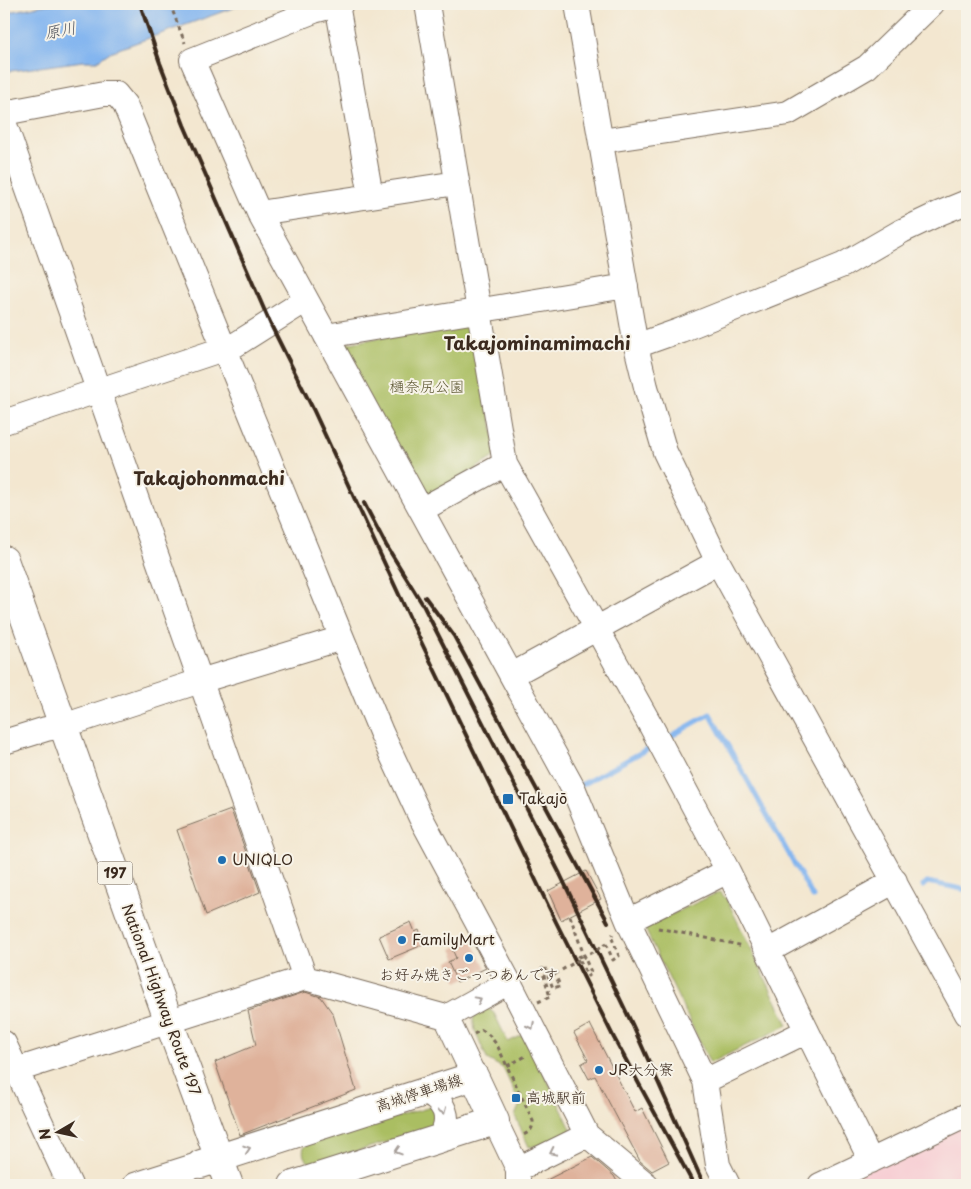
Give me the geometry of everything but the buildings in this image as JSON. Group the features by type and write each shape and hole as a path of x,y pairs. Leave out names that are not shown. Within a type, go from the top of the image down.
{"main road":[{"name":"National Highway Route 197","path":"4,560 55,727 161,1024 209,1169 228,1185"},
{"name":"National Highway Route 197","path":"4,606 55,727"},
{"name":"高城停車場線","path":"209,1169 423,1092 474,1076 500,1132"},
{"path":"293,1185 439,1138 500,1132"}],"street":[{"path":"337,4 371,196"},
{"path":"341,4 306,14 192,60 259,213 574,790 619,928 705,1081 723,1175"},
{"path":"427,4 504,464 656,734 728,871 871,1161"},
{"path":"577,4 636,346 665,452 718,562 967,1014"},
{"path":"601,141 788,113 867,67 932,4"},
{"path":"4,113 104,94 116,94 125,104 342,638 381,732 420,816 509,982 587,1135 647,1185"},
{"path":"4,122 305,978"},
{"path":"259,213 457,183"},
{"path":"636,346 681,330 843,264 902,231 967,202"},
{"path":"940,213 967,216"},
{"path":"326,336 626,286"},
{"path":"4,422 235,345 306,300"},
{"path":"421,510 504,464"},
{"path":"512,675 718,562"},
{"path":"4,742 342,638"},
{"path":"619,928 728,871"},
{"path":"768,952 895,881"},
{"path":"10,1072 305,978 446,1017 509,982"},
{"path":"446,1017 474,1076"},
{"path":"705,1081 807,1031"},
{"path":"4,1043 10,1072 70,1185"},
{"path":"423,1092 431,1095 445,1111 447,1122 445,1130 439,1138"},
{"path":"820,1185 967,1115"},
{"path":"500,1132 518,1177 587,1135"},
{"path":"135,1185 209,1169"}],"path":[{"path":"170,4 184,41"},
{"path":"570,916 592,974 588,976 579,958"},
{"path":"579,958 606,944 613,960 619,956 619,928 768,952"},
{"path":"523,1009 550,997 542,969 545,968 553,988 560,986 555,974 584,955"},
{"path":"458,1042 482,1030 489,1035 497,1045 533,1121 533,1127 529,1133 500,1132"}],"shaded area":[{"path":"967,1121 967,1185 837,1185"}],"green space":[{"name":"樋奈尻公園","path":"467,321 475,326 497,455 430,497 422,495 340,345"},
{"path":"719,892 727,900 788,1025 710,1063 645,929 647,926"},
{"path":"487,1008 494,1013 508,1042 525,1034 572,1131 541,1145 529,1147 515,1116 520,1104 503,1068 487,1059 475,1030 473,1019 478,1011"},
{"path":"431,1107 434,1108 434,1128 317,1163 310,1162 304,1157 304,1147 311,1142"}],"water":[{"name":"原川","path":"49,4 244,4 110,52 97,61 83,61 4,72 4,13"}],"waterway":[{"path":"666,739 710,714 813,897"},
{"path":"581,785 653,746"},
{"path":"923,886 927,882 967,890"}],"railway":[{"path":"140,4 184,125 270,323 313,409 414,627 556,922 614,1038 694,1185"},
{"path":"364,503 386,545 423,605 560,874 633,1026 704,1185"},
{"path":"425,597 454,636 608,922"}],"place":[{"name":"Takajō","path":"508,799"},
{"name":"UNIQLO","path":"222,860"},
{"name":"FamilyMart","path":"402,940"},
{"name":"お好み焼きごっつあんです","path":"469,958"},
{"name":"JR大分寮","path":"599,1070"},
{"name":"高城駅前","path":"516,1098"}],"district":[{"name":"Takajominamimachi","path":"537,344"},
{"name":"Takajohonmachi","path":"209,479"}]}
